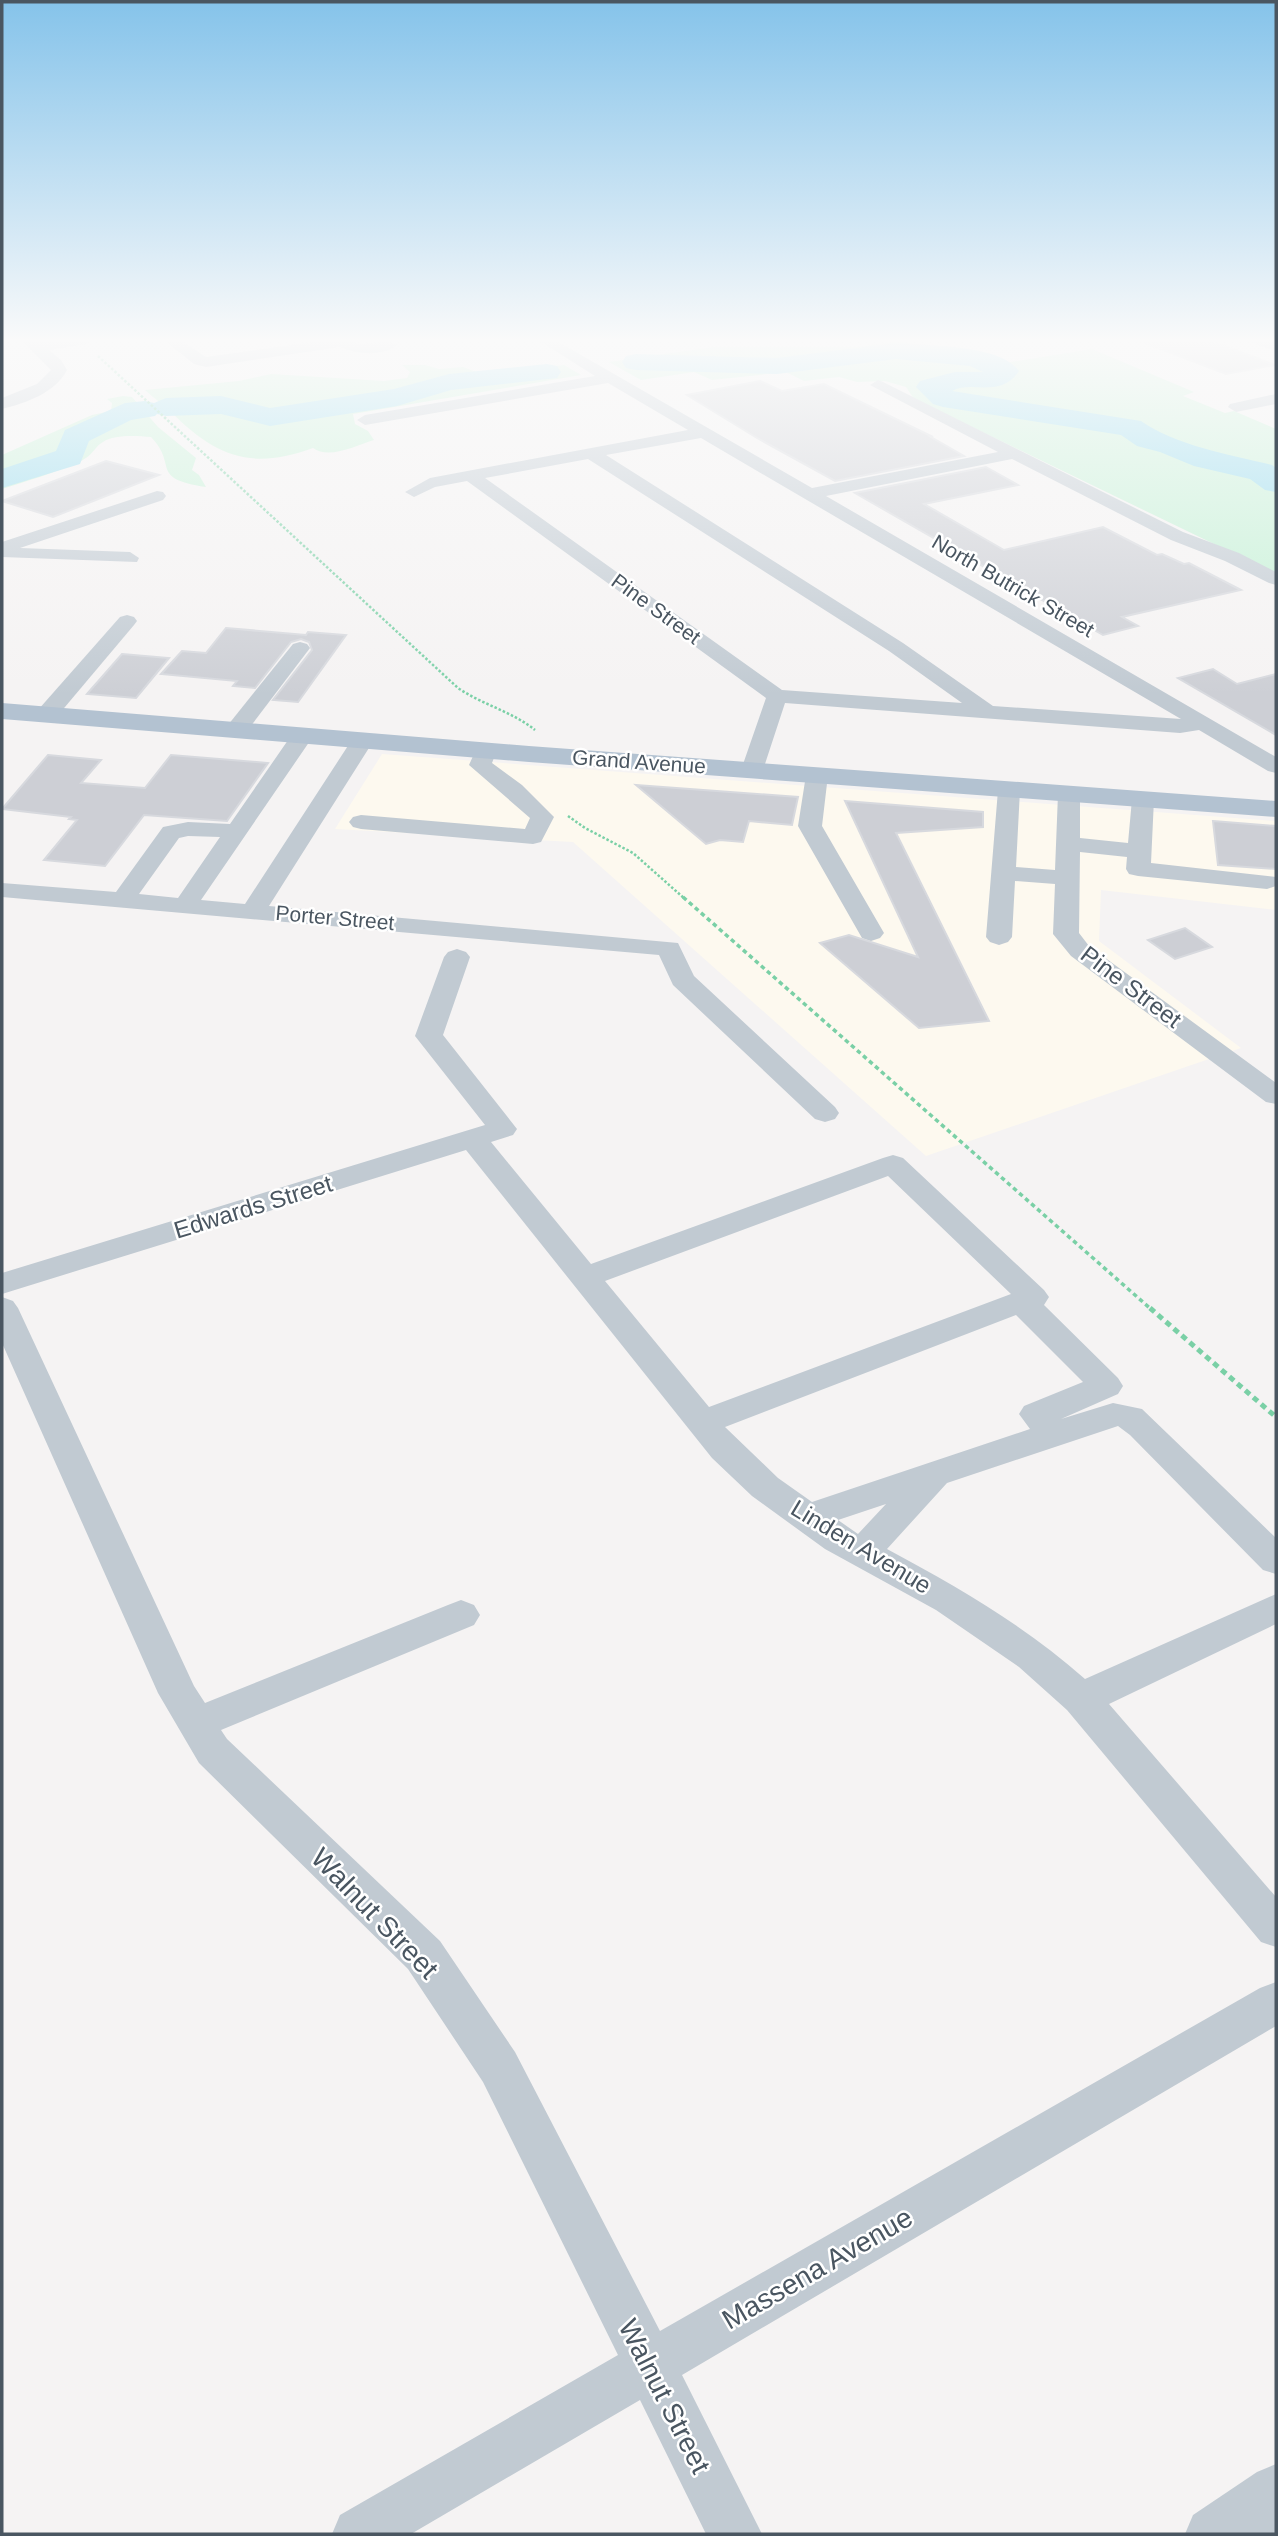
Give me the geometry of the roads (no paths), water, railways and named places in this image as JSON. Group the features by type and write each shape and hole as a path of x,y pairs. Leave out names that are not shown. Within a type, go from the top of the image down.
{"main road":[{"name":"Grand Avenue","path":"2,711 1276,809"}],"street":[{"path":"414,492 430,483 563,458"},
{"path":"599,458 896,647 988,712"},
{"name":"North Butrick Street","path":"749,458 1276,766"},
{"path":"810,494 992,458"},
{"path":"1023,458 1177,536 1232,557 1276,579"},
{"name":"Pine Street","path":"471,476 777,696"},
{"path":"2,550 157,496"},
{"path":"2,550 130,558"},
{"path":"46,715 127,621"},
{"path":"236,730 300,648"},
{"path":"752,770 777,696 1180,726 1202,723"},
{"path":"185,905 303,736"},
{"path":"253,911 363,740"},
{"path":"361,822 533,837 542,817 514,790 481,765 486,750"},
{"path":"817,775 810,825 871,933"},
{"path":"999,937 1009,790"},
{"name":"Pine Street","path":"1069,793 1066,934 1080,951 1276,1096"},
{"path":"1143,799 1138,869 1268,882"},
{"path":"123,900 172,832 188,829 236,831"},
{"path":"1069,844 1139,851"},
{"path":"1003,873 1068,878"},
{"name":"Porter Street","path":"2,890 669,948 682,979 825,1114"},
{"name":"Linden Avenue","path":"457,957 429,1036 488,1134 585,1277 724,1449 765,1487 808,1517 863,1552 949,1600 1033,1656 1081,1699 1276,1928"},
{"name":"Edwards Street","path":"2,1284 488,1134"},
{"path":"585,1277 893,1164 1033,1297 703,1423"},
{"path":"1022,1302 1106,1386 1036,1414 1054,1434"},
{"name":"Walnut Street","path":"2,1308 178,1693 212,1751 424,1955 499,2067 734,2534"},
{"path":"808,1517 1108,1416 1128,1415 1276,1560"},
{"path":"863,1552 937,1473"},
{"path":"1081,1699 1276,1608"},
{"path":"196,1723 461,1615"},
{"name":"Massena Avenue","path":"359,2534 1276,2002"},
{"path":"1212,2534 1270,2509"}],"waterway":[{"path":"2,479 65,458"},
{"path":"1203,458 1261,472 1276,483"}]}
